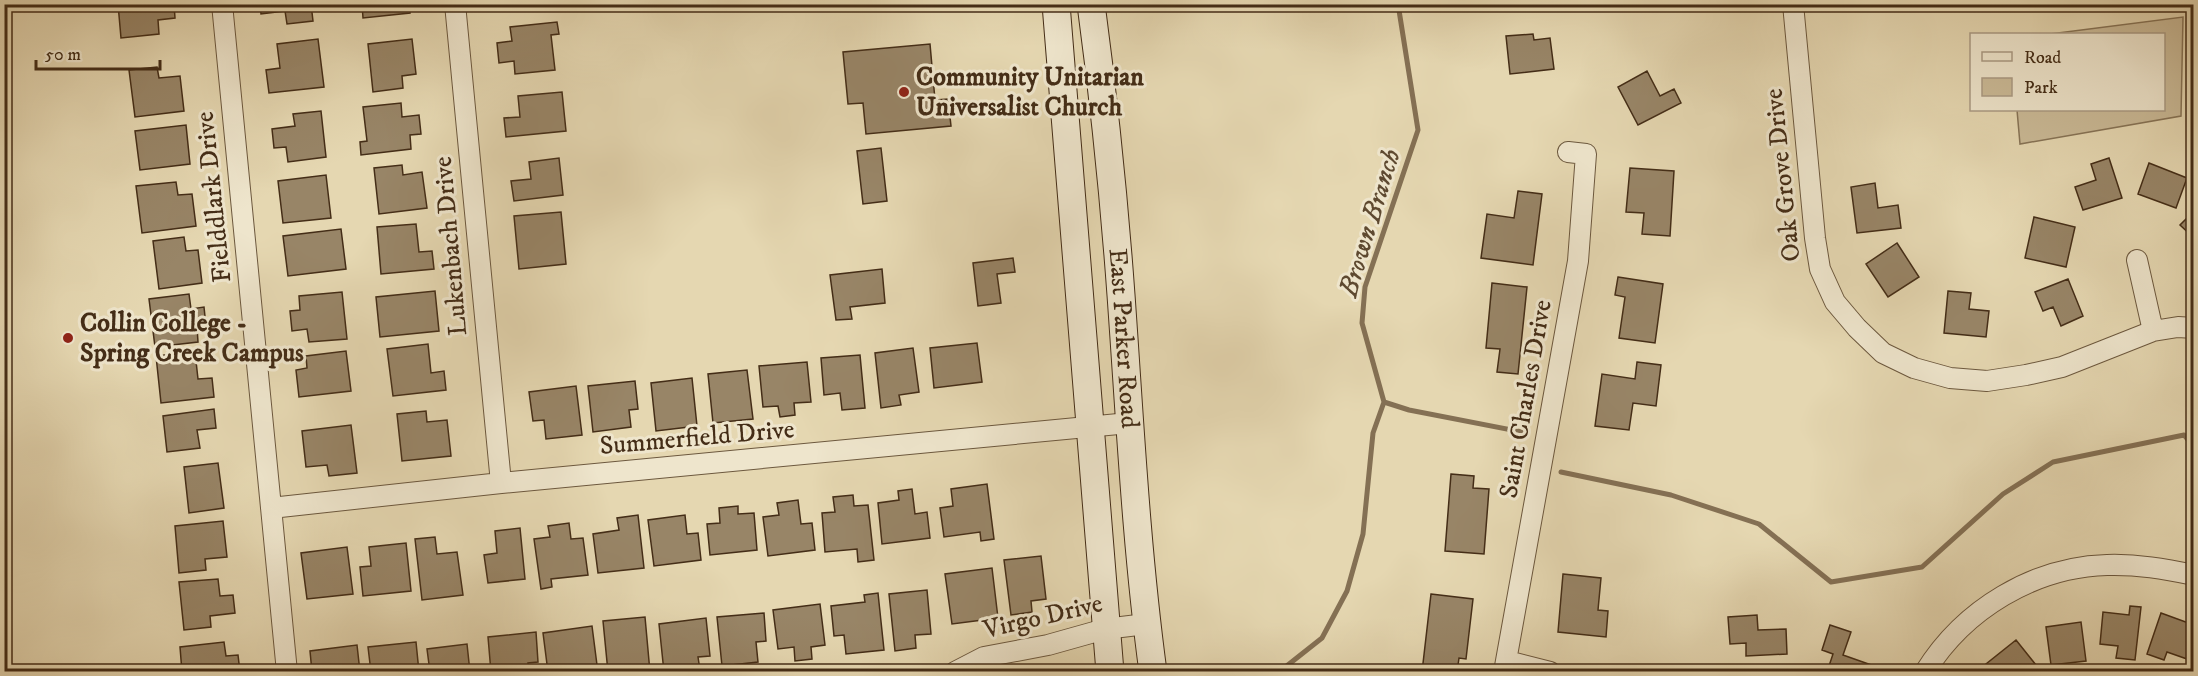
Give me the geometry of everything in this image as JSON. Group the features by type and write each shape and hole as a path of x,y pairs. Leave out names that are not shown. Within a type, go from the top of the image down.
{"main road":[{"name":"East Parker Road","path":"1056,4 1110,672"},
{"name":"East Parker Road","path":"1091,4 1106,114 1129,423 1146,624 1153,672"},
{"path":"1065,114 1106,114"},
{"path":"1073,200 1113,198"},
{"path":"1080,295 1121,295"}],"street":[{"name":"Fielddlark Drive","path":"222,4 287,672"},
{"name":"Lukenbach Drive","path":"455,4 501,483"},
{"name":"Oak Grove Drive","path":"1793,4 1815,238 1820,269 1835,302 1882,353 1914,368 1950,378 1987,381 2062,367 2153,331 2178,327 2193,328"},
{"name":"Saint Charles Drive","path":"1506,666 1578,261 1586,154 1568,152"},
{"path":"2137,260 2153,331"},
{"name":"Summerfield Drive","path":"271,508 501,483 1129,423"},
{"path":"1925,672 1957,630 1990,604 2027,583 2067,570 2107,565 2155,567 2193,575"},
{"name":"Virgo Drive","path":"955,672 984,657 1048,645 1105,629 1146,624"},
{"path":"1506,666 1550,672"}],"green space":[{"path":"2183,17 2181,116 2020,144 2017,111 2165,111 2165,33 2058,33"}],"building":[{"path":"118,4 174,4 175,18 158,20 159,34 121,38"},
{"path":"260,4 311,4 313,21 287,24 285,11 261,14"},
{"path":"362,4 409,4 410,13 363,18"},
{"path":"557,22 559,34 551,35 555,70 515,74 514,61 499,63 497,43 512,41 510,27"},
{"path":"1533,34 1534,40 1550,38 1554,69 1510,74 1506,36"},
{"path":"318,39 324,87 269,93 266,70 280,68 277,44"},
{"path":"412,39 416,74 402,76 403,88 373,92 368,44"},
{"path":"930,44 935,100 948,99 951,126 866,134 863,103 848,104 843,52"},
{"path":"157,67 159,78 180,76 184,111 135,117 129,70"},
{"path":"1647,71 1660,96 1674,89 1681,103 1638,125 1618,87"},
{"path":"562,92 566,131 506,137 504,118 520,117 518,96"},
{"path":"401,103 402,117 419,115 421,134 410,135 411,149 361,155 360,142 367,141 363,107"},
{"path":"321,111 326,157 288,162 286,147 274,148 272,129 295,126 293,114"},
{"path":"186,125 190,164 140,170 135,131"},
{"path":"881,148 887,201 863,204 857,151"},
{"path":"559,158 563,195 514,201 511,181 531,179 529,162"},
{"path":"2109,158 2122,198 2083,210 2075,187 2096,180 2091,164"},
{"path":"2149,163 2187,178 2176,208 2138,194"},
{"path":"402,165 403,175 422,172 427,208 379,214 374,168"},
{"path":"1630,168 1674,171 1670,236 1642,234 1644,213 1626,212"},
{"path":"326,175 331,218 283,223 278,181"},
{"path":"176,182 178,195 192,194 196,226 142,233 136,186"},
{"path":"1875,183 1878,208 1898,205 1901,228 1857,233 1851,187"},
{"path":"1518,191 1542,194 1533,265 1481,258 1487,214 1514,218"},
{"path":"2194,211 2194,238 2180,225"},
{"path":"561,212 566,264 519,269 514,216"},
{"path":"2034,217 2075,227 2066,267 2025,258"},
{"path":"416,224 419,252 432,251 434,269 381,274 377,227"},
{"path":"341,229 346,269 288,276 283,236"},
{"path":"184,237 186,251 198,250 202,283 159,289 153,241"},
{"path":"1897,243 1919,277 1888,297 1866,264"},
{"path":"1013,258 1015,272 997,274 1001,303 978,306 973,263"},
{"path":"882,269 885,303 850,307 852,319 836,320 830,275"},
{"path":"1618,277 1663,284 1655,343 1619,338 1625,297 1615,295"},
{"path":"2068,279 2083,316 2061,326 2053,307 2043,311 2035,292"},
{"path":"1492,283 1527,287 1518,374 1497,372 1500,349 1486,348"},
{"path":"435,291 439,331 380,337 376,297"},
{"path":"1948,291 1971,293 1969,309 1989,311 1986,337 1944,333"},
{"path":"342,292 347,339 309,342 307,329 292,331 290,311 300,310 299,296"},
{"path":"189,294 191,309 204,307 206,326 197,327 198,342 155,347 149,299"},
{"path":"977,343 982,382 934,388 930,348"},
{"path":"428,344 431,373 444,371 446,390 393,396 387,349"},
{"path":"913,348 919,392 899,395 901,405 881,408 875,353"},
{"path":"346,351 351,391 299,397 296,370 307,368 306,356"},
{"path":"195,352 198,379 212,378 214,397 161,403 156,356"},
{"path":"860,355 865,408 842,410 840,393 824,395 821,358"},
{"path":"807,362 811,402 794,403 795,415 780,417 778,406 763,407 759,366"},
{"path":"1637,362 1661,365 1656,406 1633,403 1629,430 1595,426 1602,374 1635,379"},
{"path":"747,370 753,419 713,423 708,374"},
{"path":"692,378 697,426 656,431 651,383"},
{"path":"635,381 638,409 629,410 631,427 593,432 588,386"},
{"path":"576,386 582,435 546,439 544,420 533,421 529,392"},
{"path":"214,409 216,428 197,430 200,448 167,452 163,416"},
{"path":"426,411 427,422 447,420 451,456 402,461 397,414"},
{"path":"351,425 357,473 329,476 327,465 306,467 302,431"},
{"path":"218,463 224,508 189,513 184,467"},
{"path":"1451,474 1474,476 1473,488 1489,489 1484,554 1445,551"},
{"path":"987,484 994,539 981,541 980,532 944,537 940,508 953,506 951,489"},
{"path":"912,489 915,514 927,512 930,538 882,544 878,503 899,500 898,491"},
{"path":"853,495 854,506 868,505 874,560 858,562 857,549 825,552 822,513 835,512 833,497"},
{"path":"798,500 801,524 812,523 815,550 768,556 763,517 779,515 777,503"},
{"path":"738,506 738,514 754,513 757,550 710,555 707,524 720,523 719,508"},
{"path":"638,515 644,568 598,573 593,534 619,530 617,518"},
{"path":"685,515 687,534 698,533 701,560 654,566 648,520"},
{"path":"223,521 227,557 205,559 206,570 179,573 175,526"},
{"path":"569,523 571,539 583,538 588,575 551,579 552,587 541,589 534,539 550,537 548,526"},
{"path":"520,528 525,579 488,583 484,555 497,553 495,531"},
{"path":"435,537 437,554 457,552 463,595 422,600 415,539"},
{"path":"406,543 411,591 363,596 360,567 371,566 369,547"},
{"path":"347,547 353,594 307,599 301,553"},
{"path":"1041,556 1046,599 1031,601 1032,612 1011,615 1004,560"},
{"path":"992,568 998,618 952,624 945,574"},
{"path":"1563,574 1601,578 1598,610 1608,611 1606,637 1558,632"},
{"path":"218,579 220,596 233,595 235,613 210,616 211,627 184,630 179,582"},
{"path":"927,590 931,634 915,635 916,648 895,651 889,594"},
{"path":"878,593 884,650 846,654 844,635 834,636 831,606 865,602 864,595"},
{"path":"1431,594 1473,599 1466,659 1459,658 1457,672 1422,672"},
{"path":"820,604 825,645 811,647 812,659 795,661 794,647 778,649 773,610"},
{"path":"2130,606 2141,607 2135,660 2116,658 2118,646 2100,644 2103,612 2129,615"},
{"path":"764,613 766,641 756,642 758,662 722,666 717,617"},
{"path":"2161,613 2194,625 2194,640 2187,659 2167,652 2164,660 2147,654"},
{"path":"1757,615 1758,630 1786,629 1787,654 1746,656 1746,643 1730,644 1728,617"},
{"path":"645,617 650,672 608,672 603,621"},
{"path":"706,618 710,656 698,657 700,670 664,672 659,624"},
{"path":"2081,622 2086,661 2051,665 2046,627"},
{"path":"1830,625 1851,632 1843,655 1877,667 1875,672 1827,672 1833,654 1822,650"},
{"path":"592,626 597,665 583,667 583,672 548,672 543,633"},
{"path":"536,632 538,662 528,663 529,672 491,672 488,637"},
{"path":"2016,640 2036,665 2029,672 1983,672 1981,668"},
{"path":"224,642 226,656 238,655 240,672 182,672 180,647"},
{"path":"416,642 419,672 371,672 368,647"},
{"path":"467,644 470,672 430,672 427,649"},
{"path":"357,645 360,672 312,672 310,651"}],"waterway":[{"name":"Brown Branch","path":"1279,672 1322,638 1347,591 1363,534 1373,433 1384,402 1362,323 1365,287 1418,130 1398,4"},
{"path":"1384,402 1409,410 1527,433"},
{"path":"1561,472 1671,495 1759,524 1831,582 1922,567 2003,494 2053,462 2184,435 2194,447"}],"place":[{"name":"Community Unitarian Universalist Church","path":"904,92"},
{"name":"Collin College - Spring Creek Campus","path":"68,338"}]}
